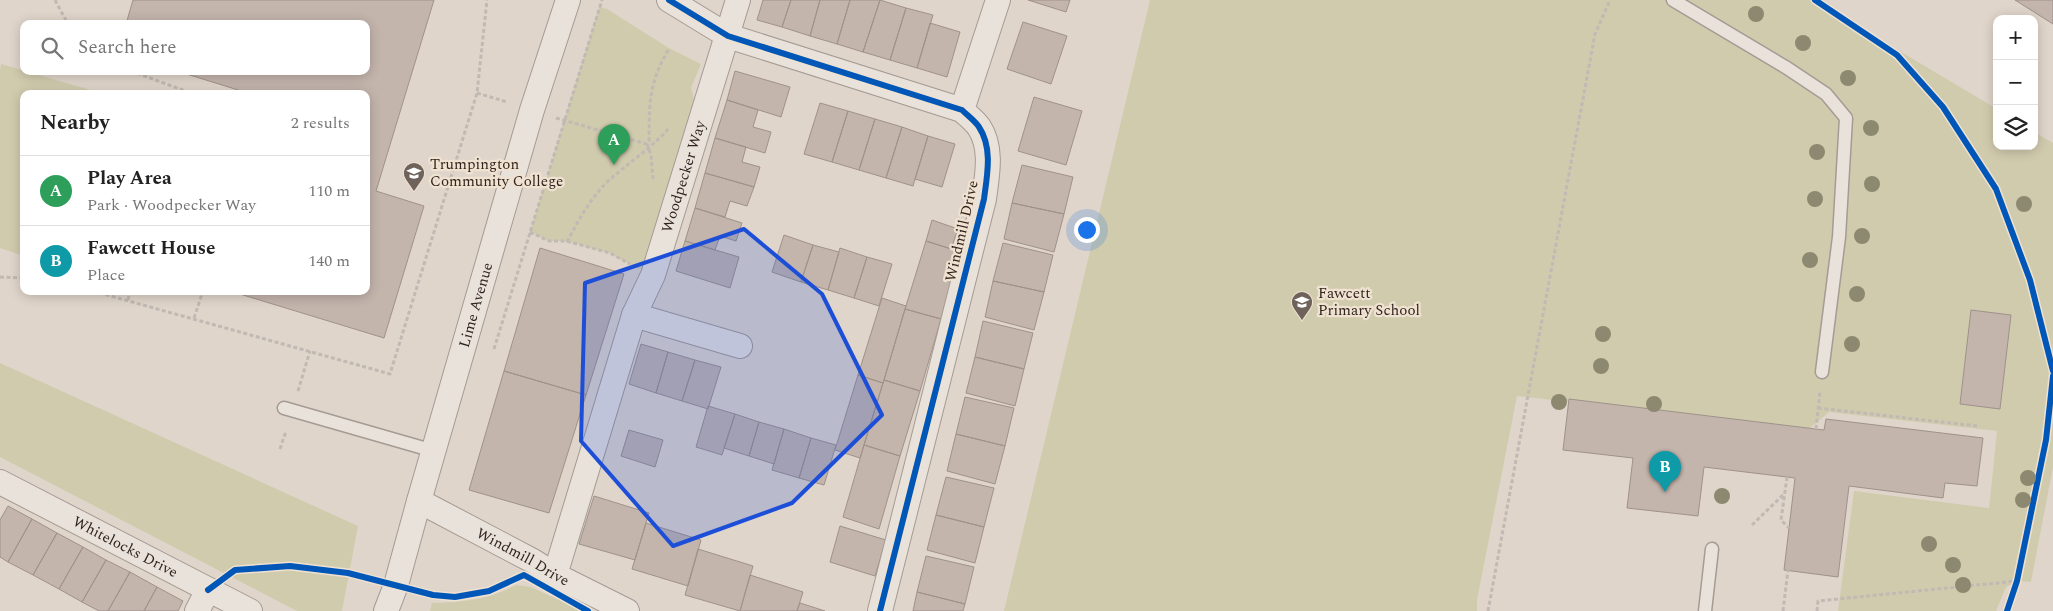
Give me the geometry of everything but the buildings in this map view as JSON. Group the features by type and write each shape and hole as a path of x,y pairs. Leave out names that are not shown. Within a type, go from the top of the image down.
{"street":[{"name":"Lime Avenue","path":"386,611 396,585 532,110 568,0"},
{"name":"Windmill Drive","path":"669,0 728,36 962,110 978,126 986,142 988,172 984,200 880,611"},
{"name":"Woodpecker Way","path":"554,575 634,314 653,275 738,0"},
{"path":"962,110 998,0"},
{"path":"634,314 740,346"},
{"name":"Whitelocks Drive","path":"0,482 250,611"},
{"name":"Windmill Drive","path":"419,501 533,561 554,575 627,611"},
{"path":"197,611 208,590"}],"lane":[{"path":"1673,0 1787,68 1826,94 1846,118 1839,237 1822,372"},
{"path":"284,408 434,451"},
{"path":"1705,611 1712,549"}],"path":[{"path":"55,0 66,20"},
{"path":"109,295 390,374 476,93 487,0"},
{"path":"492,354 602,0"},
{"path":"1488,611 1595,34 1610,0"},
{"path":"1816,0 1897,55 1943,107 1996,189 2030,280 2053,371"},
{"path":"564,120 646,144 649,141 650,97 653,80 669,48"},
{"path":"143,75 182,90"},
{"path":"567,242 580,215 604,185 648,149"},
{"path":"530,232 549,241 567,242 610,253 631,265"},
{"path":"0,276 20,278"},
{"path":"128,300 129,295"},
{"path":"194,318 202,295"},
{"path":"1816,429 1822,372"},
{"path":"2006,611 2017,581 2046,440 2053,376"},
{"path":"1818,408 1977,426"},
{"path":"1786,477 1781,520 1789,528"},
{"path":"1752,525 1784,493"},
{"path":"208,590 235,570 290,566 348,573 396,585"},
{"path":"1783,611 1788,570"},
{"path":"1817,611 1818,601 2017,581"}],"highlighted area":[{"path":"744,229 822,294 882,415 792,503 673,546 581,441 585,283"}],"shaded area":[{"path":"1150,0 1814,0 1993,107 1993,150 2038,150 2038,134 2053,143 2053,467 2031,582 2017,581 2006,587 1996,611 1838,611 1854,491 1989,508 1997,431 1829,412 1809,429 1517,396 1477,600 1477,611 1004,611"},
{"path":"599,7 607,9 669,48 701,64 691,88 696,106 645,266 638,269 610,253 566,241 549,241 530,232"},
{"path":"1,64 20,70 20,75 39,75 90,90 20,90 20,255 0,248"},
{"path":"0,363 358,526 342,611 297,611 0,457"},
{"path":"516,585 530,587 585,611 430,611 432,603 455,602 485,597"}],"cycle path":[{"path":"669,0 728,36 962,110 977,125 983,135 988,153 984,199 880,611"},
{"path":"1815,0 1897,55 1943,107 1996,189 2030,280 2053,371"},
{"path":"2007,611 2017,581 2046,440 2053,376"},
{"path":"208,590 235,570 290,566 348,573 433,595 455,597 489,591 524,575 588,611"}],"place":[{"name":"Play Area","path":"614,165"},
{"name":"Trumpington Community College","path":"414,192"},
{"name":"Fawcett Primary School","path":"1302,321"},
{"name":"Fawcett House","path":"1665,492"}]}
